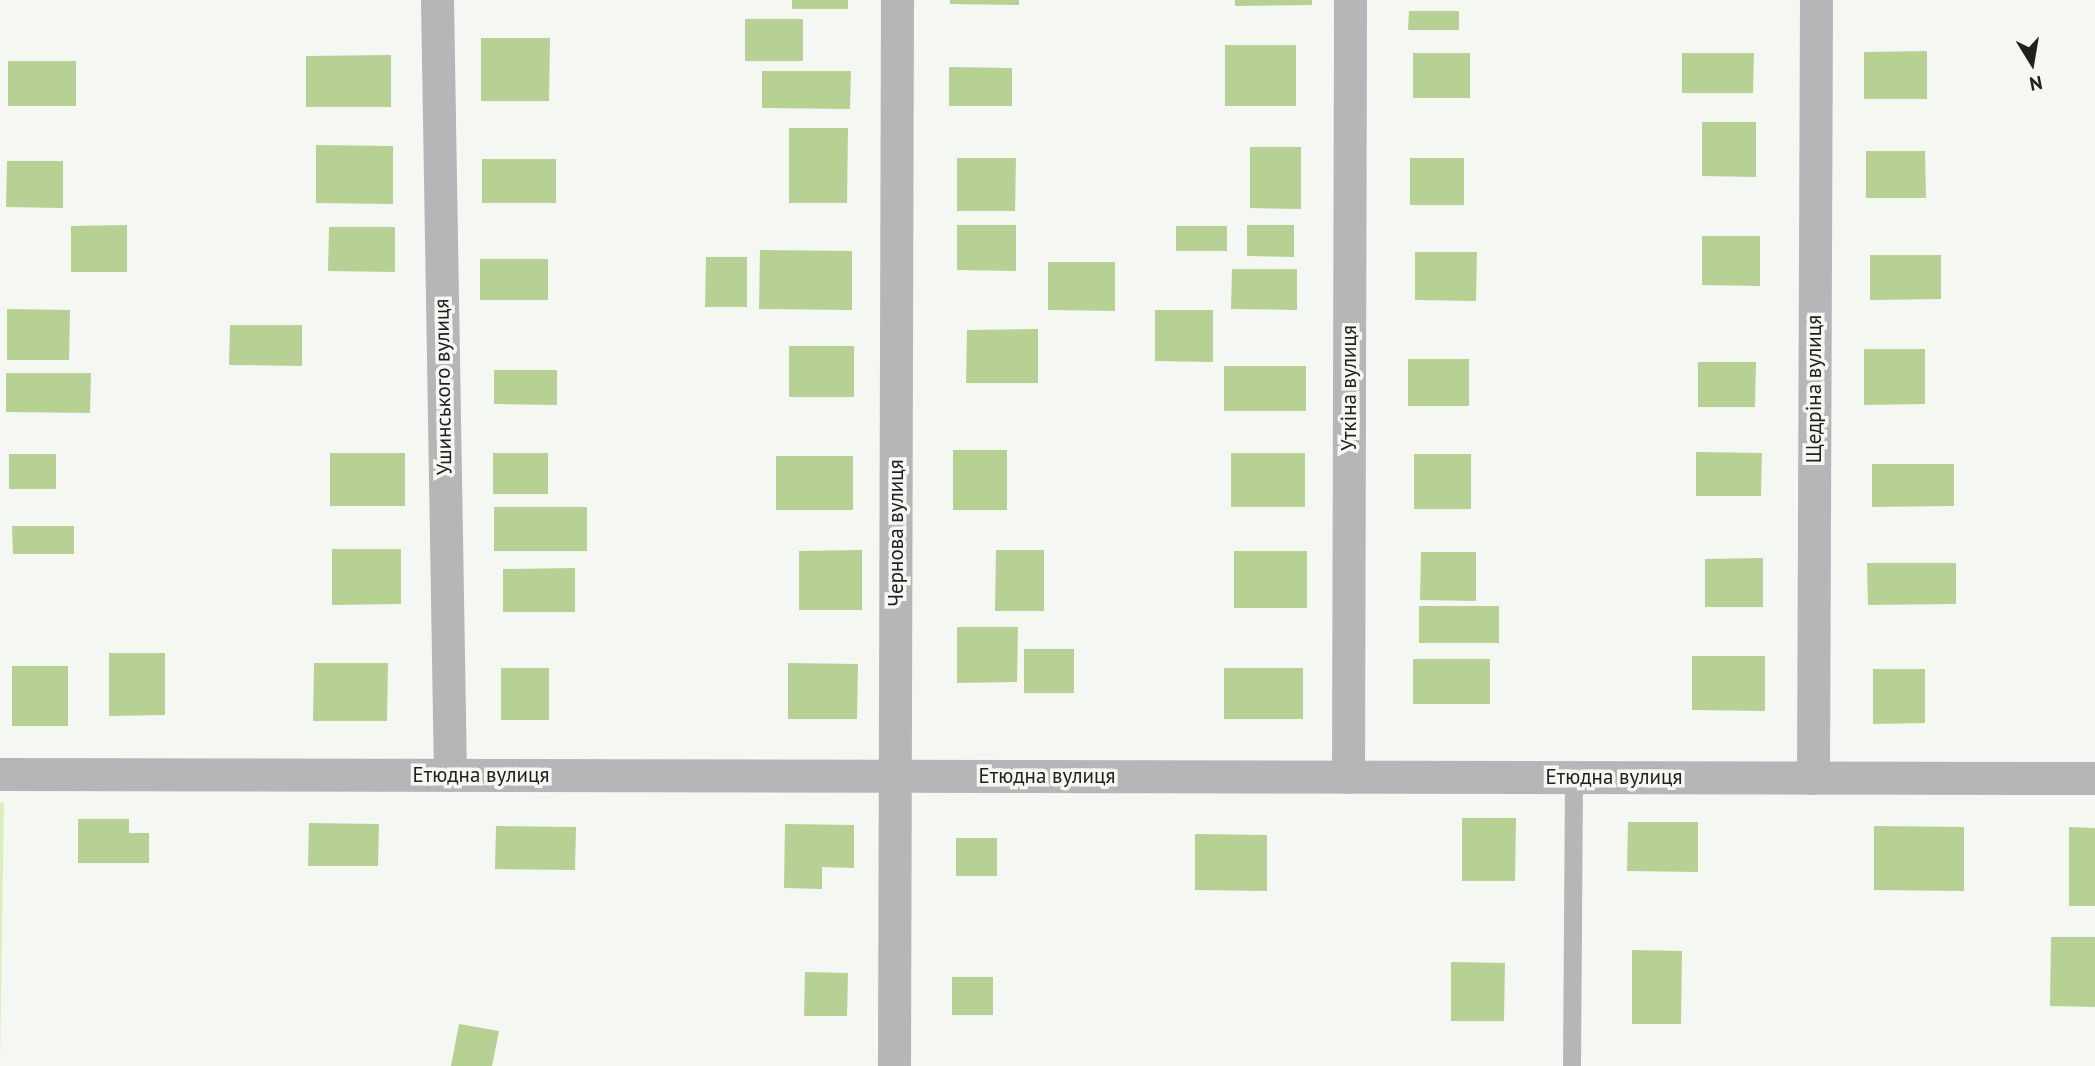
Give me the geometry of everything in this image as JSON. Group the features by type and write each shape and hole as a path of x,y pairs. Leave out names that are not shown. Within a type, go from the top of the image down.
{"street":[{"name":"Ушинського вулиця","path":"437,0 450,775"},
{"name":"Чернова вулиця","path":"894,1066 897,0"},
{"name":"Уткіна вулиця","path":"1348,777 1350,0"},
{"name":"Щедріна вулиця","path":"1813,778 1816,0"},
{"name":"Етюдна вулиця","path":"0,775 2095,778"}],"lane":[{"path":"1572,1066 1574,777"}],"green space":[{"path":"0,803 4,803 0,1066"}],"building":[{"path":"792,0 848,0 848,9 792,9"},
{"path":"950,0 1019,0 1019,5 950,4"},
{"path":"1235,0 1312,0 1312,5 1235,6"},
{"path":"1409,11 1459,11 1459,30 1408,30"},
{"path":"745,19 803,19 803,61 745,61"},
{"path":"481,38 550,38 549,101 481,101"},
{"path":"1225,45 1296,45 1296,106 1225,106"},
{"path":"1927,51 1927,99 1864,99 1864,52"},
{"path":"1413,53 1470,53 1470,98 1413,98"},
{"path":"1682,53 1754,53 1753,93 1682,93"},
{"path":"391,55 391,107 306,107 306,56"},
{"path":"8,61 76,61 76,106 8,106"},
{"path":"949,67 1012,68 1012,106 949,106"},
{"path":"762,71 851,71 850,109 762,108"},
{"path":"1702,122 1756,122 1756,177 1702,176"},
{"path":"789,128 848,128 847,203 789,203"},
{"path":"316,145 393,146 393,204 316,203"},
{"path":"1250,147 1301,147 1301,209 1250,208"},
{"path":"1866,151 1925,151 1926,198 1866,198"},
{"path":"957,158 1016,158 1015,211 957,211"},
{"path":"1410,158 1464,158 1464,205 1410,205"},
{"path":"482,159 556,159 556,203 482,203"},
{"path":"7,161 63,161 63,208 6,207"},
{"path":"127,225 127,272 71,272 71,226"},
{"path":"957,225 1016,225 1016,271 957,270"},
{"path":"1247,225 1294,225 1294,257 1247,256"},
{"path":"1176,226 1227,226 1227,251 1176,251"},
{"path":"329,227 395,227 395,272 328,271"},
{"path":"1702,236 1760,236 1760,286 1702,285"},
{"path":"760,250 852,251 852,310 759,309"},
{"path":"1415,252 1477,252 1476,301 1415,300"},
{"path":"1870,255 1941,255 1941,299 1870,300"},
{"path":"706,257 747,257 747,307 705,307"},
{"path":"480,259 548,259 548,300 480,300"},
{"path":"1048,262 1115,262 1115,311 1048,310"},
{"path":"1232,269 1297,269 1297,310 1231,309"},
{"path":"7,309 70,310 69,360 7,360"},
{"path":"1155,310 1213,310 1213,362 1155,361"},
{"path":"230,325 302,325 302,366 229,365"},
{"path":"1038,329 1038,383 966,383 967,330"},
{"path":"789,346 854,346 854,397 789,397"},
{"path":"1864,349 1925,349 1925,404 1864,405"},
{"path":"1408,359 1469,359 1469,406 1408,406"},
{"path":"1698,362 1756,362 1755,407 1698,407"},
{"path":"1224,366 1306,366 1306,411 1224,411"},
{"path":"494,370 557,370 557,405 494,404"},
{"path":"6,373 91,373 90,413 6,412"},
{"path":"953,450 1007,450 1007,510 953,510"},
{"path":"1696,452 1762,453 1761,496 1696,496"},
{"path":"330,453 405,453 405,506 330,506"},
{"path":"493,453 548,453 548,494 493,494"},
{"path":"1231,453 1305,453 1305,507 1231,507"},
{"path":"9,454 56,454 56,489 9,489"},
{"path":"1414,454 1471,454 1471,509 1414,509"},
{"path":"776,456 853,456 853,510 776,510"},
{"path":"1872,464 1954,464 1954,506 1872,507"},
{"path":"494,507 587,507 587,551 494,551"},
{"path":"12,526 74,526 74,554 13,554"},
{"path":"332,549 401,549 401,604 332,605"},
{"path":"862,550 862,610 799,610 799,551"},
{"path":"996,550 1044,550 1044,611 995,611"},
{"path":"1234,551 1307,551 1307,608 1234,608"},
{"path":"1421,552 1476,552 1476,601 1420,600"},
{"path":"1763,558 1763,607 1705,607 1705,559"},
{"path":"1867,563 1956,563 1956,604 1868,605"},
{"path":"575,568 575,612 503,612 503,569"},
{"path":"1419,606 1499,606 1499,643 1419,643"},
{"path":"957,627 1018,627 1017,682 957,683"},
{"path":"1024,649 1074,649 1074,693 1024,693"},
{"path":"109,653 165,653 165,715 109,716"},
{"path":"1692,656 1765,656 1765,711 1692,710"},
{"path":"1413,659 1490,659 1490,704 1413,704"},
{"path":"314,663 388,663 387,721 313,721"},
{"path":"788,663 858,664 857,719 788,719"},
{"path":"12,666 68,666 68,726 12,726"},
{"path":"501,668 549,668 549,720 501,720"},
{"path":"1224,668 1303,668 1303,719 1224,719"},
{"path":"1873,669 1925,669 1925,723 1873,724"},
{"path":"1462,818 1516,818 1515,881 1462,881"},
{"path":"78,819 129,819 129,833 149,833 149,863 78,863"},
{"path":"1628,822 1698,822 1698,872 1627,871"},
{"path":"309,823 379,824 378,866 308,866"},
{"path":"785,824 854,825 854,868 822,867 822,889 784,888"},
{"path":"496,826 576,827 575,870 495,869"},
{"path":"1874,826 1964,827 1964,891 1874,890"},
{"path":"2069,827 2095,828 2095,906 2069,906"},
{"path":"1195,834 1267,835 1267,891 1195,890"},
{"path":"956,838 997,838 997,876 956,876"},
{"path":"2051,937 2095,937 2095,1007 2050,1006"},
{"path":"1632,950 1682,951 1681,1024 1632,1024"},
{"path":"1451,962 1505,963 1504,1021 1451,1021"},
{"path":"805,972 848,973 847,1016 804,1016"},
{"path":"952,977 993,977 993,1015 952,1015"},
{"path":"459,1024 499,1031 492,1066 451,1066"}]}
